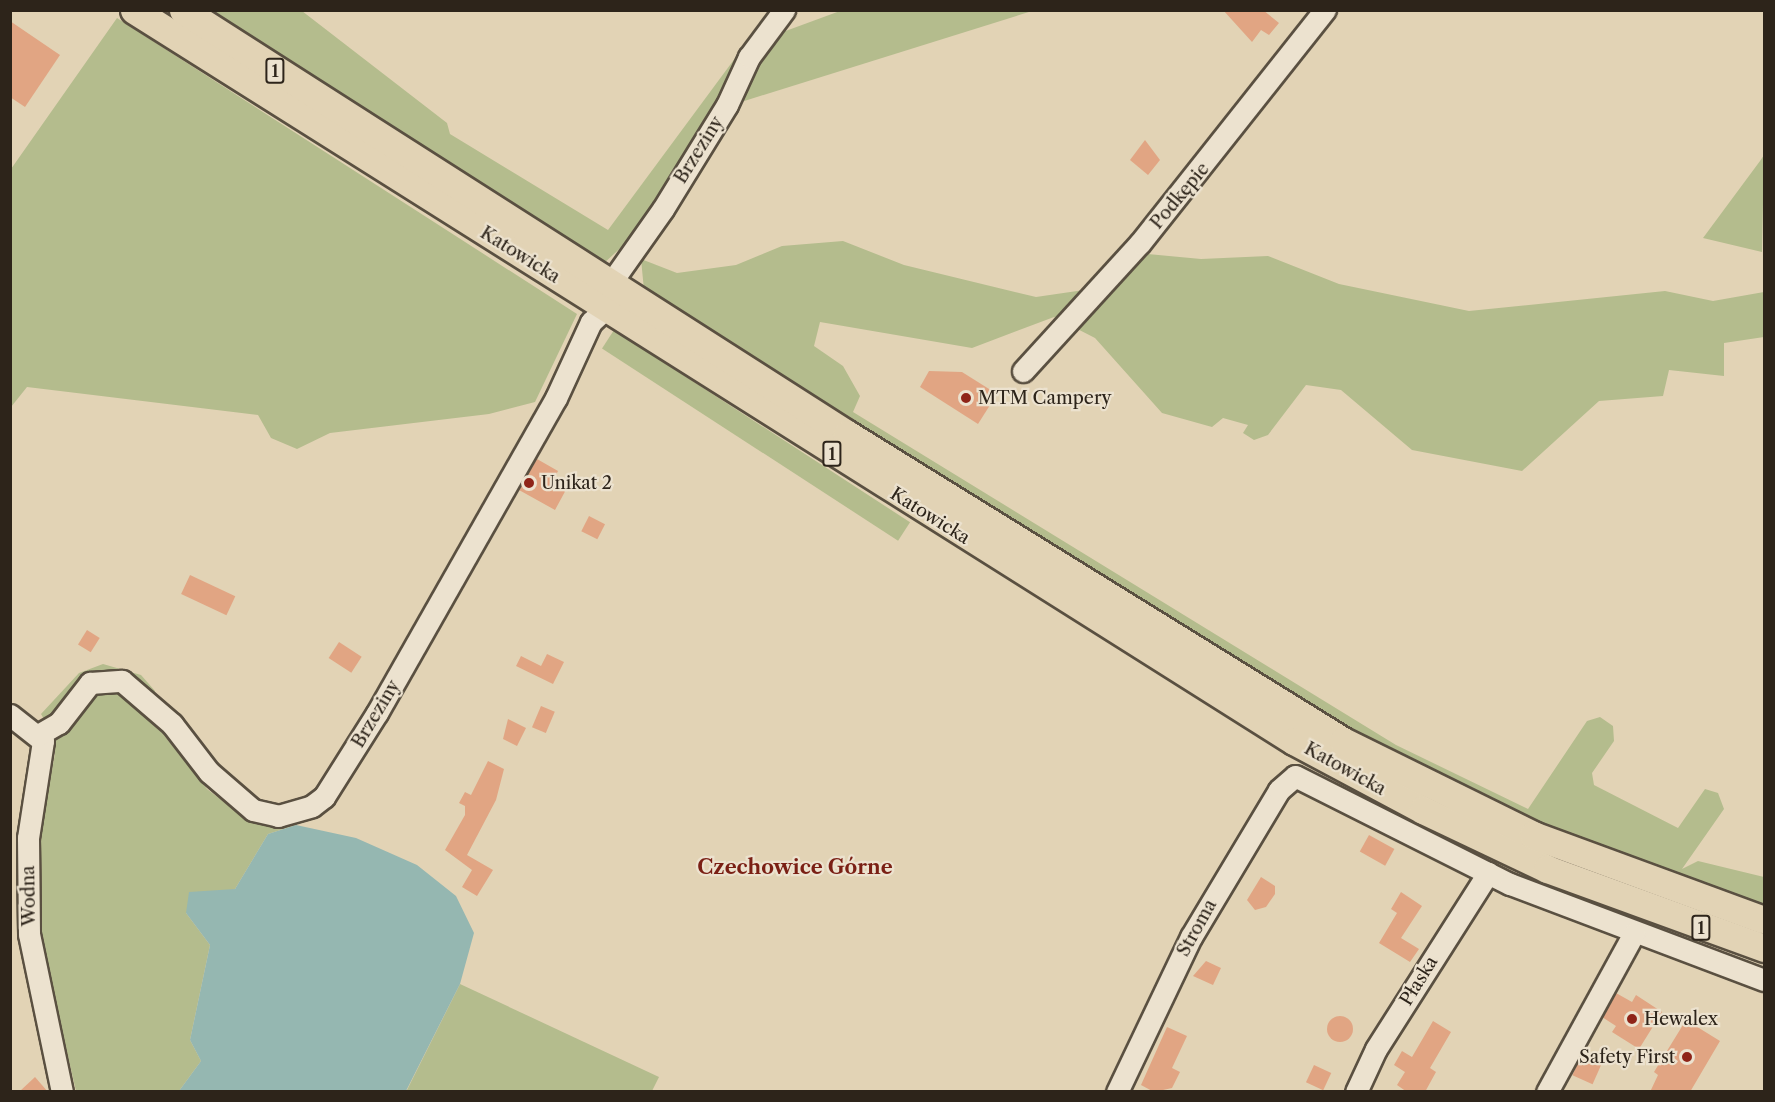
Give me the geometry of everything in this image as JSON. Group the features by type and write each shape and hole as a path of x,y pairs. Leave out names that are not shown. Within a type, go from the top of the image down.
{"main road":[{"name":"Katowicka","path":"134,10 1124,637 1361,778 1547,869 1764,948"},
{"name":"Katowicka","path":"183,10 1187,648 1390,767 1586,858 1764,920"}],"street":[{"name":"Brzeziny","path":"603,279 615,277 663,209 769,29 784,10"},
{"name":"Podkępie","path":"1023,371 1140,243 1325,10"},
{"name":"Brzeziny","path":"38,735 59,723 90,682 122,681 172,724 209,772 253,810 278,816 312,807 324,797 410,657 556,398 591,322 605,309"},
{"path":"10,715 38,735"},
{"name":"Wodna","path":"38,735 44,755 28,838 29,934 62,1092"},
{"name":"Stroma","path":"1118,1092 1191,937 1279,789 1295,776 1488,873"},
{"path":"1488,873 1634,933 1764,980"},
{"name":"Płaska","path":"1356,1092 1376,1049 1488,873"},
{"path":"1547,1092 1634,933"}],"green space":[{"path":"206,11 302,11 447,123 450,134 608,230 770,11 713,112 626,243 603,264"},
{"path":"840,11 1032,11 738,103 772,36"},
{"path":"117,18 577,314 535,402 489,414 330,433 297,449 271,438 258,415 27,387 11,407 11,169"},
{"path":"1764,155 1762,252 1703,238 1760,161"},
{"path":"843,241 904,265 1036,297 1084,290 1137,253 1201,259 1268,256 1339,284 1469,311 1665,291 1713,301 1764,292 1764,337 1724,343 1724,376 1669,370 1663,396 1599,401 1522,471 1412,450 1341,390 1306,385 1268,435 1254,440 1243,433 1248,425 1223,418 1212,427 1162,413 1095,338 1054,317 972,348 820,322 814,346 843,366 860,396 853,412 1396,745 1528,809 1587,721 1600,717 1613,726 1614,741 1592,773 1594,785 1678,828 1705,789 1718,793 1724,809 1682,869 1698,861 1764,877 1764,904 1682,881 1518,817 1370,743 1200,643 644,290 641,259 677,273 736,265 782,246"},
{"path":"614,330 910,522 898,541 602,348"},
{"path":"103,664 141,675 155,691 142,708 207,789 238,813 296,825 268,834 235,889 186,913 210,945 190,1040 201,1061 179,1091 76,1091 40,936 39,835 55,754 54,737 41,714 79,673"},
{"path":"460,984 659,1077 652,1091 406,1092"}],"water":[{"path":"296,825 356,838 417,865 456,896 474,933 460,984 406,1091 179,1091 201,1061 190,1040 210,945 186,913 189,892 235,889 268,834"}],"building":[{"path":"1223,10 1263,10 1279,23 1269,35 1261,30 1252,42"},
{"path":"10,21 60,55 25,107 10,97"},
{"path":"1145,140 1160,160 1148,175 1130,160"},
{"name":"MTM Campery","path":"929,371 962,372 997,394 978,424 920,387"},
{"path":"537,459 558,471 554,479 568,486 555,510 519,490"},
{"path":"589,516 605,524 597,539 581,531"},
{"path":"190,575 235,596 226,615 181,594"},
{"path":"87,630 100,638 91,652 78,644"},
{"path":"339,642 362,657 351,673 329,658"},
{"path":"547,654 564,662 553,684 516,666 521,656 541,666"},
{"path":"541,706 555,712 546,733 532,727"},
{"path":"508,719 526,728 517,746 503,739"},
{"path":"488,761 504,769 496,800 467,855 493,870 477,896 462,887 472,870 445,850 465,815 465,806 459,803 465,792 471,795"},
{"path":"1369,835 1394,849 1385,866 1360,852"},
{"path":"1261,877 1275,886 1275,894 1266,907 1255,910 1247,900"},
{"path":"1401,892 1422,906 1401,938 1419,949 1410,962 1379,943 1397,913 1391,909"},
{"path":"1206,961 1221,968 1213,985 1193,976"},
{"name":"Hewalex","path":"1616,993 1632,1002 1636,995 1662,1012 1639,1049 1612,1032 1616,1026 1602,1017"},
{"path":"1340,1016 1349,1020 1353,1029 1349,1038 1340,1042 1331,1038 1327,1029 1331,1020"},
{"name":"Safety First","path":"1686,1020 1720,1041 1690,1092 1650,1092 1658,1075 1654,1072"},
{"path":"1433,1021 1451,1032 1430,1068 1436,1072 1425,1092 1407,1092 1397,1085 1405,1072 1394,1065 1402,1051 1412,1057"},
{"path":"1167,1027 1187,1036 1172,1068 1180,1072 1172,1088 1154,1092 1141,1085"},
{"path":"1581,1056 1601,1065 1593,1084 1572,1075"},
{"path":"1314,1065 1331,1073 1323,1090 1306,1082"},
{"path":"35,1077 48,1092 19,1092"}],"place":[{"name":"MTM Campery","path":"966,398"},
{"name":"Unikat 2","path":"529,483"},
{"name":"Hewalex","path":"1632,1019"},
{"name":"Safety First","path":"1687,1057"}],"district":[{"name":"Czechowice Górne","path":"795,867"}]}
